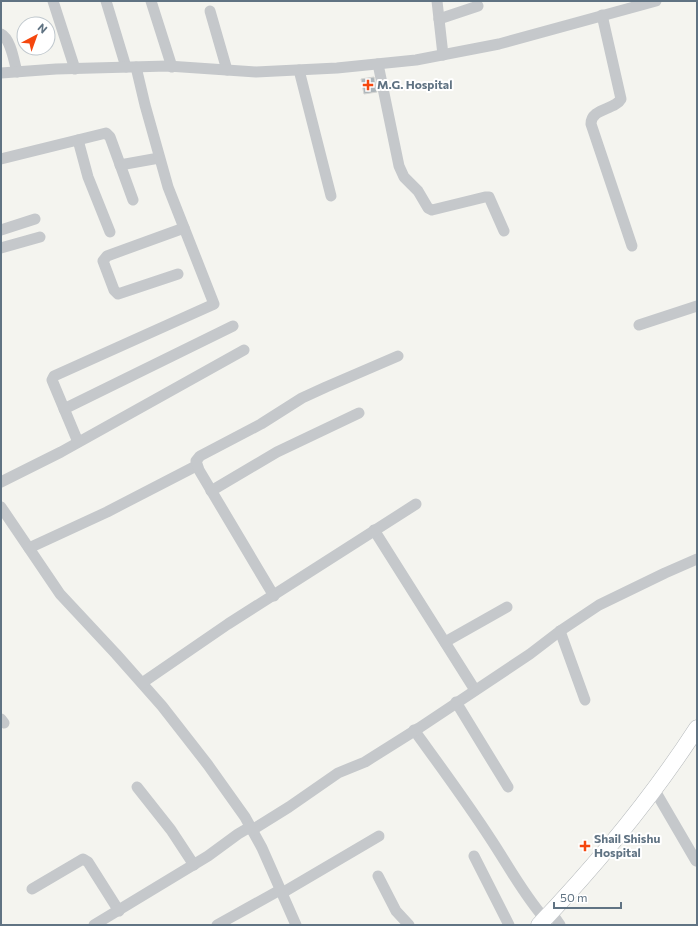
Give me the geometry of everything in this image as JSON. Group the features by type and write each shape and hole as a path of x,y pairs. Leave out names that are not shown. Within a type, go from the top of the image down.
{"highway":[{"path":"549,920 654,789 697,728"}],"street":[{"path":"53,1 75,69"},
{"path":"78,442 52,380 54,376 213,305 214,301 168,187 131,67 106,1"},
{"path":"152,1 172,66"},
{"path":"438,1 443,55"},
{"path":"1,73 172,66 256,72 299,70 416,60 499,44 656,1"},
{"path":"439,19 478,6"},
{"path":"210,11 227,70"},
{"path":"602,15 621,99 618,103 594,115 592,117 591,124 632,246"},
{"path":"1,25 3,35 9,43 18,72"},
{"path":"378,64 399,166 404,177 418,191 428,208 432,210 489,197 504,231"},
{"path":"299,70 331,196"},
{"path":"1,159 108,134 133,200"},
{"path":"78,140 88,177 110,232"},
{"path":"120,165 159,158"},
{"path":"1,230 35,219"},
{"path":"178,274 118,294 114,290 103,261 107,256 184,228"},
{"path":"1,248 40,237"},
{"path":"639,325 697,306"},
{"path":"64,409 233,326"},
{"path":"1,482 78,442 244,350"},
{"path":"274,596 196,466 196,460 200,456 261,424 302,398 398,356"},
{"path":"211,491 278,452 358,412"},
{"path":"29,548 107,512 196,466"},
{"path":"142,683 228,624 416,504"},
{"path":"1,507 60,594 162,706 208,765 245,817 262,848 296,925"},
{"path":"374,530 475,690"},
{"path":"94,925 194,865 251,828 289,807 338,773 365,762 530,654 598,605 697,559"},
{"path":"445,642 506,607"},
{"path":"560,631 584,700"},
{"path":"456,702 508,787"},
{"path":"414,730 470,809 508,866 528,900 549,920"},
{"path":"137,787 168,825 194,865"},
{"path":"654,789 696,861"},
{"path":"217,925 281,892 378,836"},
{"path":"474,856 509,925"},
{"path":"32,889 84,859 88,862 119,910"},
{"path":"378,876 395,908 409,925"}],"building":[{"path":"374,77 377,92 364,94 361,79"}],"place":[{"name":"M.G. Hospital","path":"368,85"},
{"name":"Shail Shishu Hospital","path":"585,846"}]}
